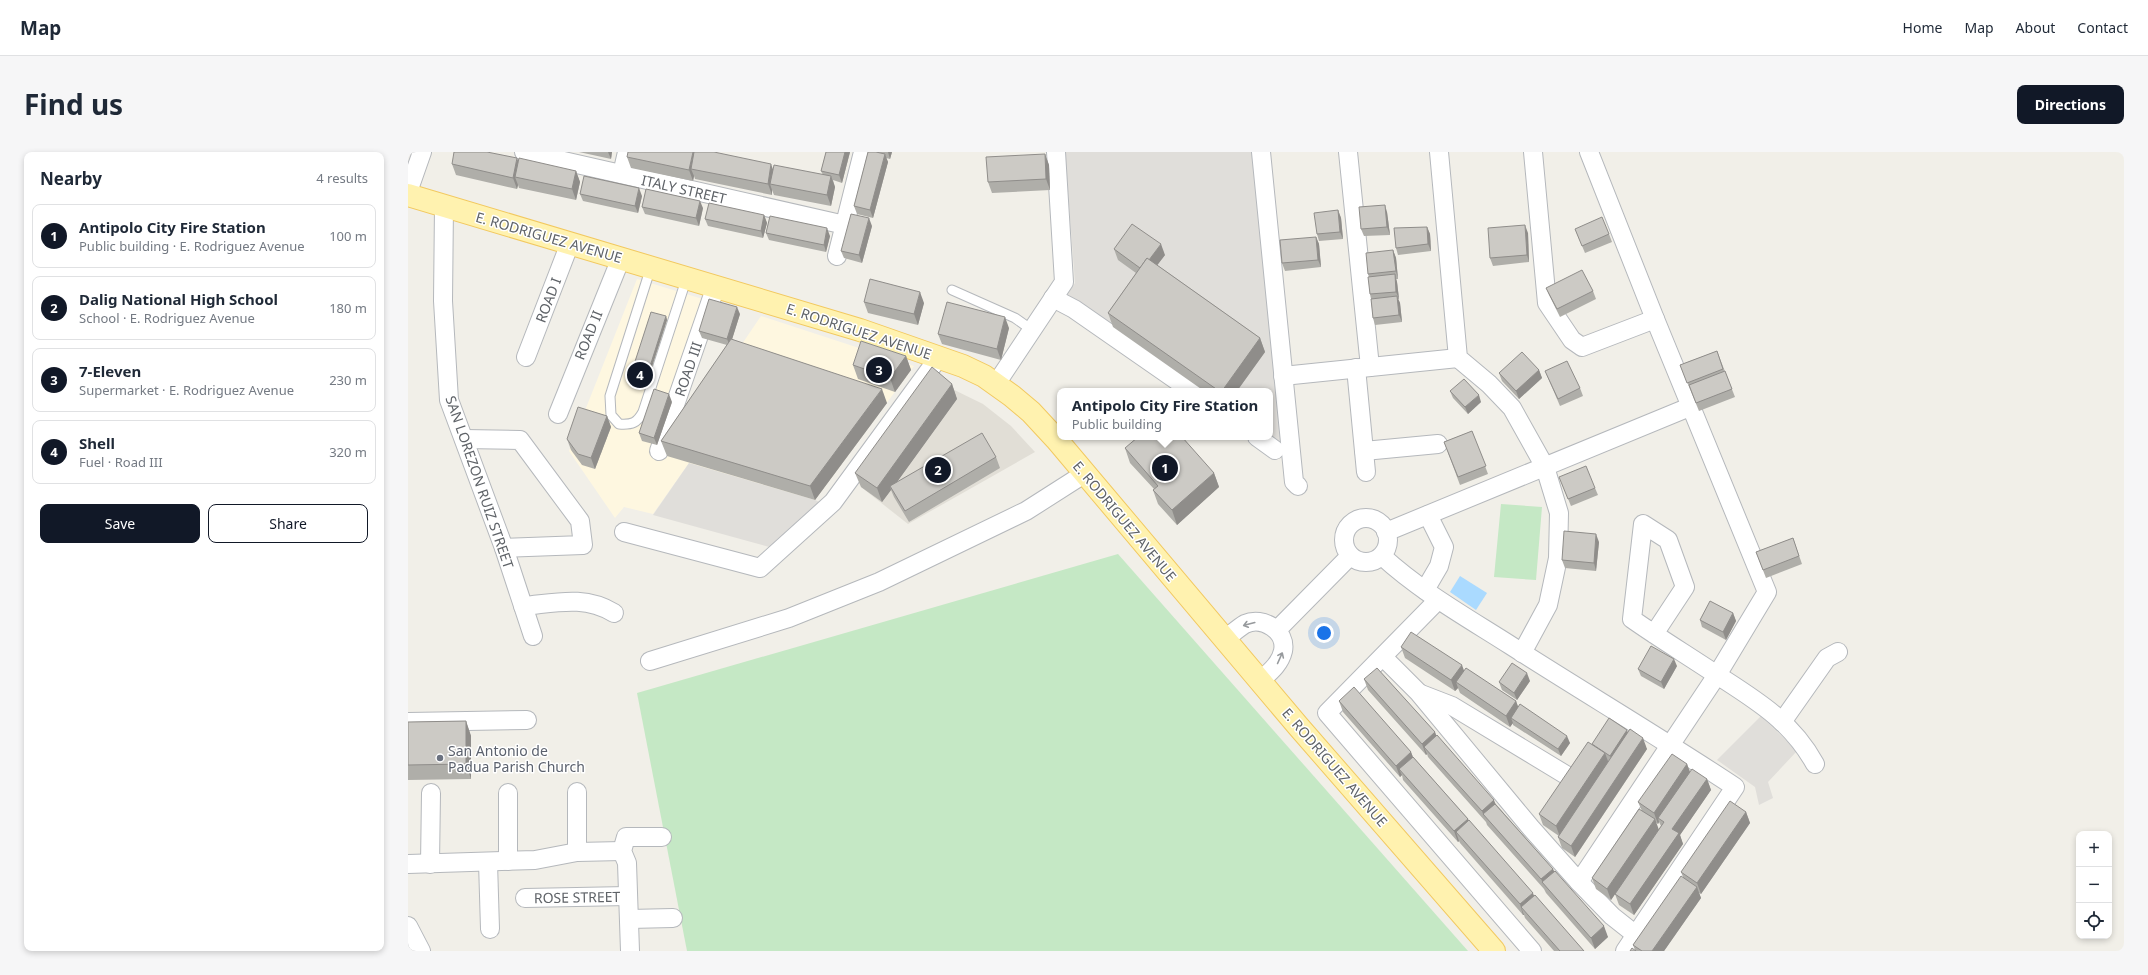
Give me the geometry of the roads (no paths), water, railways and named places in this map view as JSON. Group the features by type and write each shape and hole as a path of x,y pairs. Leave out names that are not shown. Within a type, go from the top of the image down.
{"main road":[{"name":"E. RODRIGUEZ AVENUE","path":"408,194 860,330 962,366 996,384 1031,412 1056,439 1260,681 1494,951"}],"street":[{"path":"408,194 422,152"},
{"name":"ITALY STREET","path":"524,152 845,225"},
{"path":"622,174 627,152"},
{"path":"837,256 863,152"},
{"path":"996,384 1064,282 1056,152"},
{"path":"1261,152 1294,482 1298,486"},
{"path":"1348,152 1363,367 1364,451 1366,472"},
{"path":"1439,152 1458,358 1489,384 1512,408 1545,467 1559,514 1558,558 1548,605 1522,653"},
{"path":"1533,152 1547,303 1572,340 1582,348 1655,319"},
{"path":"1579,882 1717,675 1767,592 1692,406 1655,319 1589,152"},
{"name":"SAN LOREZON RUIZ STREET","path":"444,206 443,301 449,400 504,548 533,636"},
{"name":"ROAD I","path":"526,356 570,243"},
{"name":"ROAD II","path":"558,414 621,258"},
{"name":"ROAD III","path":"659,451 716,286"},
{"path":"1053,298 1074,309 1188,388"},
{"path":"624,532 760,568 833,502 939,357"},
{"path":"1283,376 1458,358"},
{"path":"1386,532 1692,406"},
{"path":"464,439 520,440 580,521 583,545 504,548"},
{"path":"1261,440 1275,450"},
{"path":"1364,451 1438,444"},
{"path":"650,661 789,618 879,582 1026,511 1084,474"},
{"path":"1428,514 1444,547 1432,595 1383,657 1327,713 1532,951"},
{"path":"1363,518 1374,520 1383,526 1386,532 1388,544 1382,556 1368,562 1359,561 1350,556 1344,547 1344,536 1353,522 1363,518"},
{"path":"1654,634 1685,587 1668,540 1643,524 1632,619 1654,634 1717,675 1761,702 1807,748 1815,764"},
{"path":"1277,630 1350,556"},
{"path":"1382,556 1397,570 1432,595 1522,653 1671,745 1735,787 1625,951"},
{"path":"523,606 569,601 591,602 614,613"},
{"path":"1225,639 1245,624 1255,622 1266,624 1277,630 1283,639 1283,651 1275,667 1260,681"},
{"path":"1782,722 1827,658 1838,652"},
{"path":"1383,657 1419,693 1536,821 1579,882 1612,916 1636,935"},
{"path":"1419,693 1452,706 1562,782 1577,759"},
{"path":"408,722 527,720"},
{"path":"577,792 577,852"},
{"path":"430,864 431,793"},
{"path":"508,793 508,861"},
{"path":"630,951 627,863 622,850 626,838 662,837"},
{"path":"408,864 535,860 577,852 622,850"},
{"path":"488,862 490,928"},
{"name":"ROSE STREET","path":"525,898 628,896"},
{"path":"629,919 673,918"},
{"path":"408,926 422,951"}],"lane":[{"path":"651,267 610,396 611,415 619,424 630,425 638,421 643,412 687,277"},
{"path":"952,290 1015,318 1032,330"}],"water":[{"path":"1460,576 1487,593 1476,610 1450,592"}],"place":[{"name":"7-Eleven","path":"879,370"},
{"name":"Shell","path":"640,375"},
{"name":"Antipolo City Fire Station","path":"1165,468"},
{"name":"Dalig National High School","path":"938,470"},
{"name":"San Antonio de Padua Parish Church","path":"440,758"}]}
